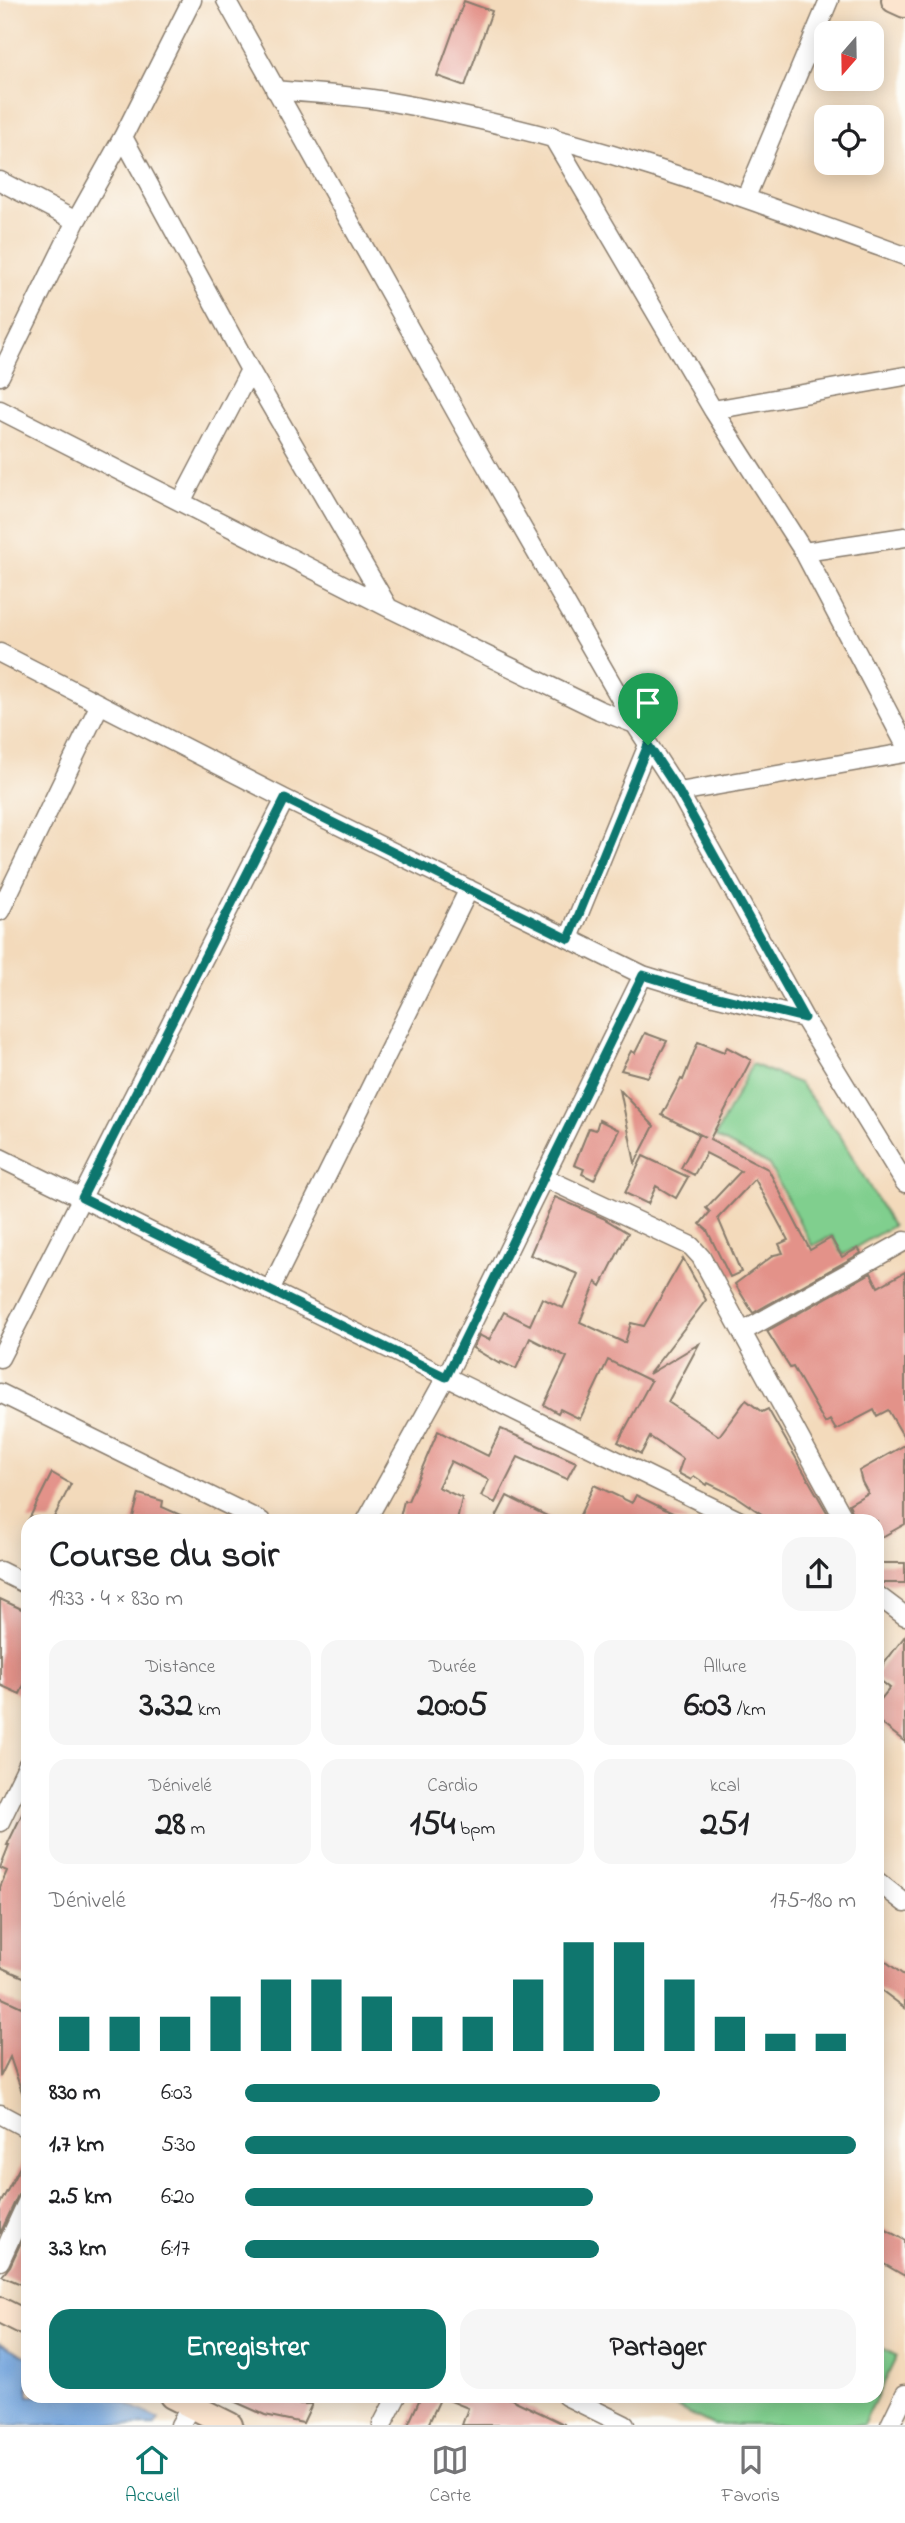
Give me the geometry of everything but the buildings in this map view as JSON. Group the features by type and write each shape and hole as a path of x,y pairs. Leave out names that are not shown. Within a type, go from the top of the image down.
{"main road":[{"path":"894,0 905,5"},
{"path":"0,2310 21,2320"},
{"path":"181,2409 230,2425"}],"street":[{"path":"0,376 76,221 192,0"},
{"path":"226,0 486,465 635,724 679,792 804,1018 905,1183"},
{"path":"746,197 830,0"},
{"path":"275,90 390,102 552,136 746,197 905,256"},
{"path":"552,136 713,410 804,552 905,744"},
{"path":"122,137 250,370 389,608"},
{"path":"0,181 76,221"},
{"path":"181,502 250,370"},
{"path":"713,410 905,376"},
{"path":"0,410 389,608 598,710 635,724"},
{"path":"804,552 905,537"},
{"path":"0,653 285,799 643,975 698,992 804,1018"},
{"path":"0,911 100,704"},
{"path":"569,939 648,745"},
{"path":"679,792 905,753"},
{"path":"0,1358 285,799"},
{"path":"270,1290 469,889"},
{"path":"370,1514 446,1377 643,975"},
{"path":"0,1158 726,1514"},
{"path":"544,1177 691,1246 701,1256 841,1514"},
{"path":"743,1332 905,1241"},
{"path":"0,1393 247,1514"},
{"path":"0,1571 21,1582"},
{"path":"884,1600 905,1616"},
{"path":"0,1822 21,1779"},
{"path":"884,1886 905,1903"},
{"path":"0,2114 21,2125"},
{"path":"0,2261 21,2215"},
{"path":"890,2425 905,2394"},
{"path":"382,2425 393,2403"},
{"path":"579,2403 625,2425"}],"green space":[{"path":"752,1064 799,1083 841,1137 892,1226 843,1255 832,1236 812,1246 769,1165 715,1137"},
{"path":"884,2350 897,2356 884,2382"},
{"path":"668,2403 874,2403 863,2425 713,2425"}],"water":[{"path":"0,2343 21,2354 21,2403 125,2403 159,2419 155,2425 0,2425"}],"route":[{"path":"648,745 679,792 804,1018 698,992 643,975 446,1377 82,1198 285,799 569,939 648,745"}]}
